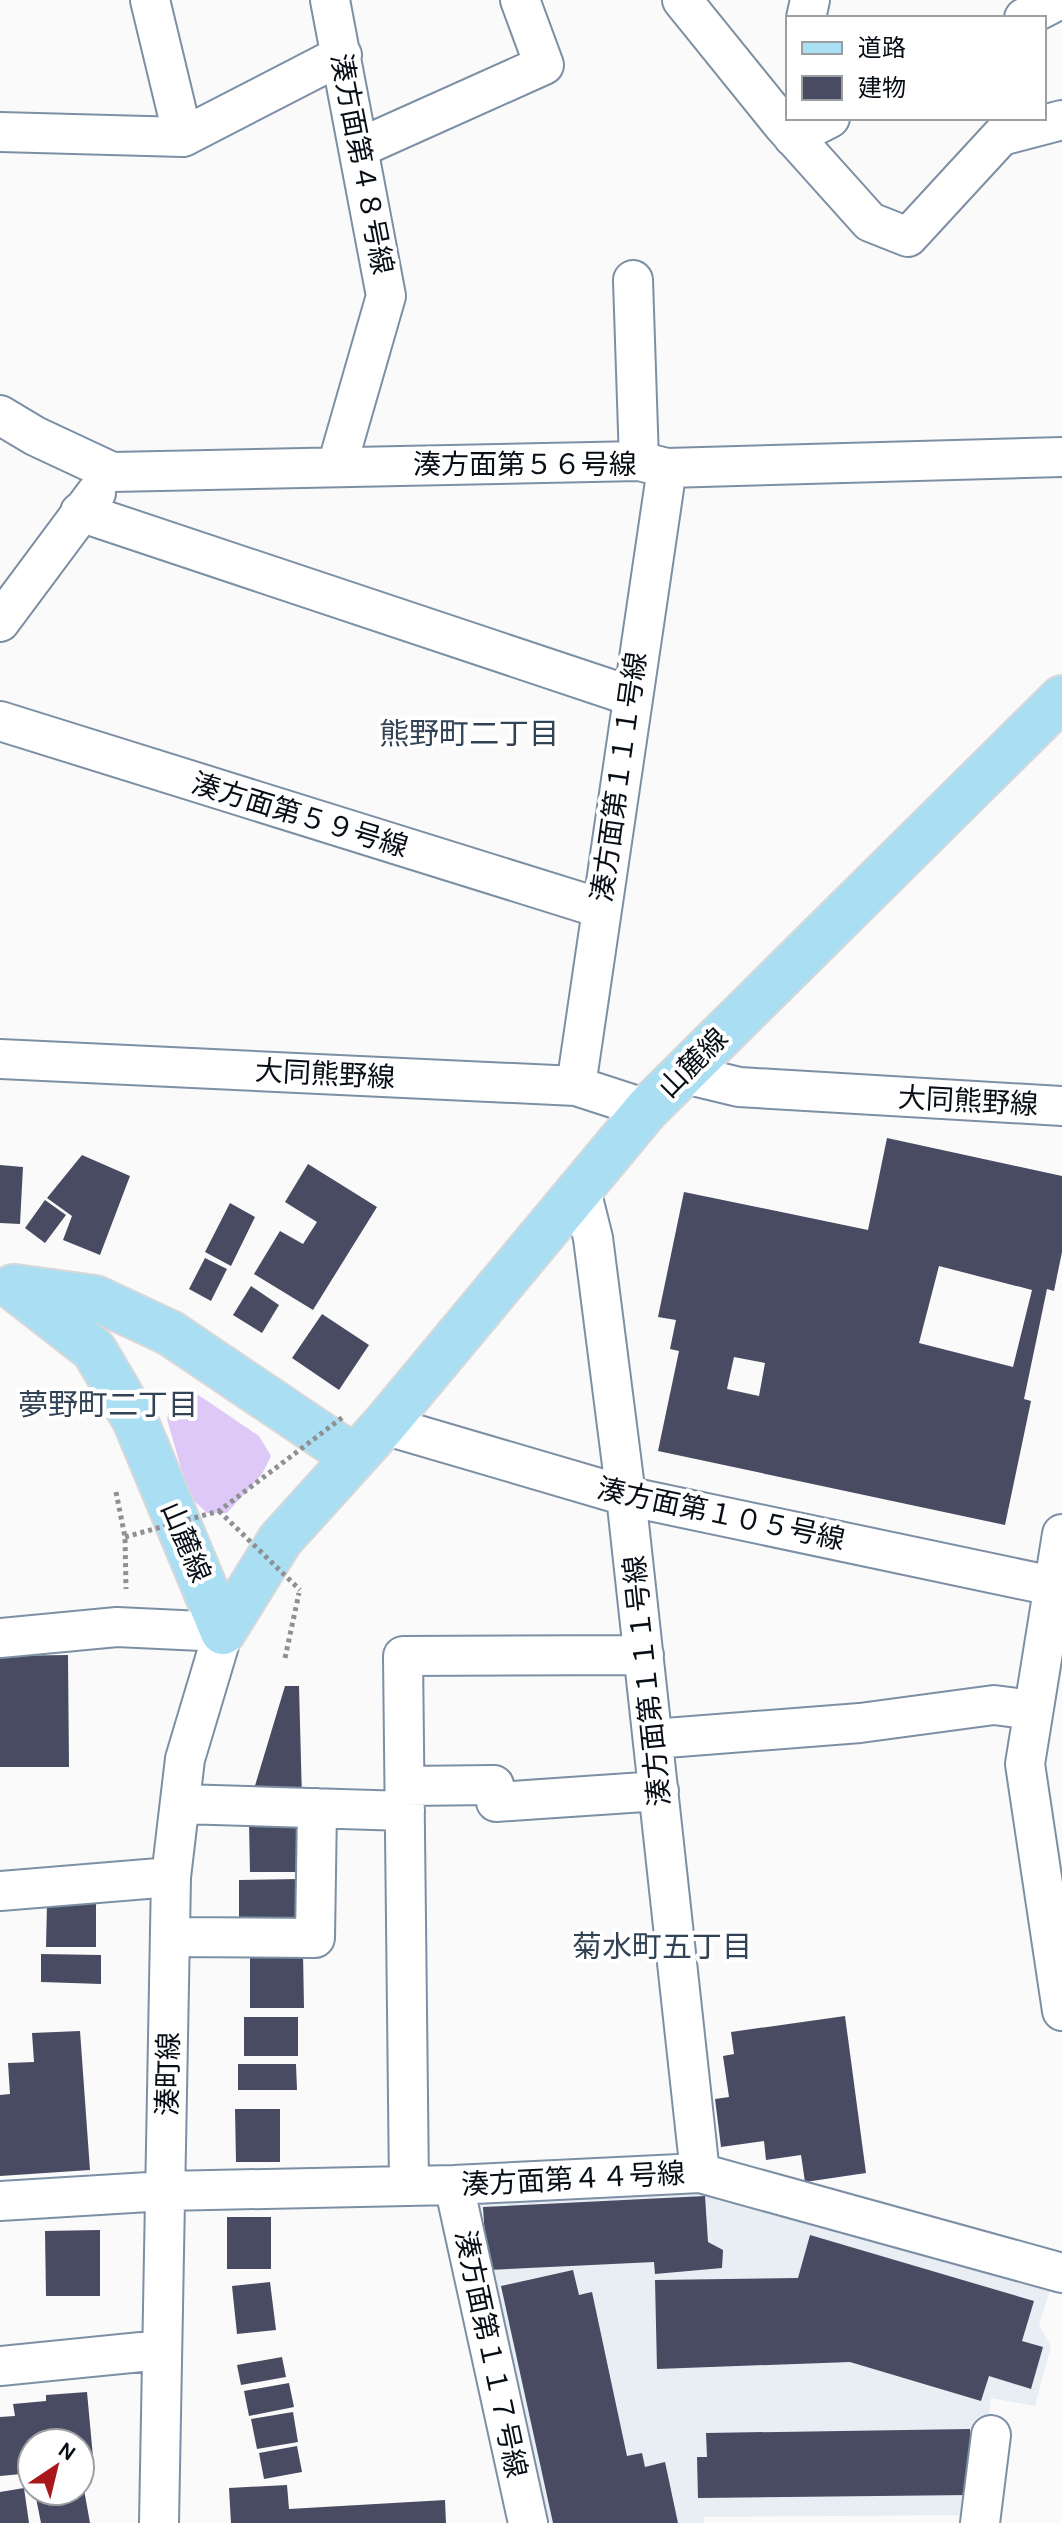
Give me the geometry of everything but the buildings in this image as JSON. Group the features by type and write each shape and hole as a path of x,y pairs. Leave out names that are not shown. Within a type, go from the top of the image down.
{"main road":[{"name":"山麓線","path":"223,1632 280,1540 360,1433 581,1190 647,1109 1062,698"},
{"name":"山麓線","path":"6,1286 95,1298 170,1333 360,1433"},
{"name":"山麓線","path":"6,1286 94,1350 135,1420 223,1632"}],"street":[{"path":"150,0 183,137"},
{"name":"湊方面第４８号線","path":"330,0 386,296 337,466"},
{"path":"359,148 544,65 520,0"},
{"path":"682,0 786,119"},
{"path":"1028,16 1059,0"},
{"path":"0,132 183,137 342,55"},
{"path":"788,121 870,222 908,237 1001,136 1062,120"},
{"name":"湊方面第１１１号線","path":"576,1086 631,696 653,464 633,280"},
{"name":"湊方面第５６号線","path":"0,415 35,436 112,472 337,466 1062,457"},
{"path":"0,622 112,472"},
{"path":"80,512 631,696"},
{"name":"湊方面第５９号線","path":"0,721 600,908"},
{"name":"大同熊野線","path":"0,1059 576,1086 647,1109"},
{"name":"大同熊野線","path":"685,1074 739,1087 1062,1106"},
{"name":"湊方面第１１１号線","path":"581,1190 593,1238 626,1496 700,2173"},
{"name":"湊方面第１０５号線","path":"360,1433 626,1496 1058,1586"},
{"path":"1062,1534 1058,1586 1032,1710 1025,1764 1062,2011"},
{"path":"0,1638 117,1627 223,1632"},
{"name":"湊町線","path":"159,2523 171,1877 185,1759 223,1632"},
{"path":"409,2186 403,1656 644,1655"},
{"path":"653,1739 860,1723 994,1705 1032,1710"},
{"path":"180,1804 317,1808 494,1785 496,1802 659,1791"},
{"path":"170,1937 315,1938 317,1808"},
{"path":"0,1891 171,1877"},
{"name":"湊方面第４４号線","path":"0,2201 165,2191 454,2185 700,2173 1062,2273"},
{"name":"湊方面第１１７号線","path":"454,2185 528,2523"},
{"path":"0,2366 161,2350"},
{"path":"957,2523 980,2523 991,2435"}],"path":[{"path":"127,1604 125,1537 219,1511 360,1433"},
{"path":"219,1511 300,1590 285,1658"}],"shaded area":[{"path":"194,1392 259,1436 271,1456 262,1474 227,1513 207,1513 189,1496 167,1419 173,1398"},
{"path":"698,2188 1051,2287 1039,2325 1051,2346 1035,2406 991,2398 975,2515 704,2517 704,2523 540,2523 471,2200"}],"district":[{"name":"熊野町二丁目","path":"469,734"},
{"name":"夢野町二丁目","path":"108,1405"},
{"name":"菊水町五丁目","path":"662,1947"}]}
